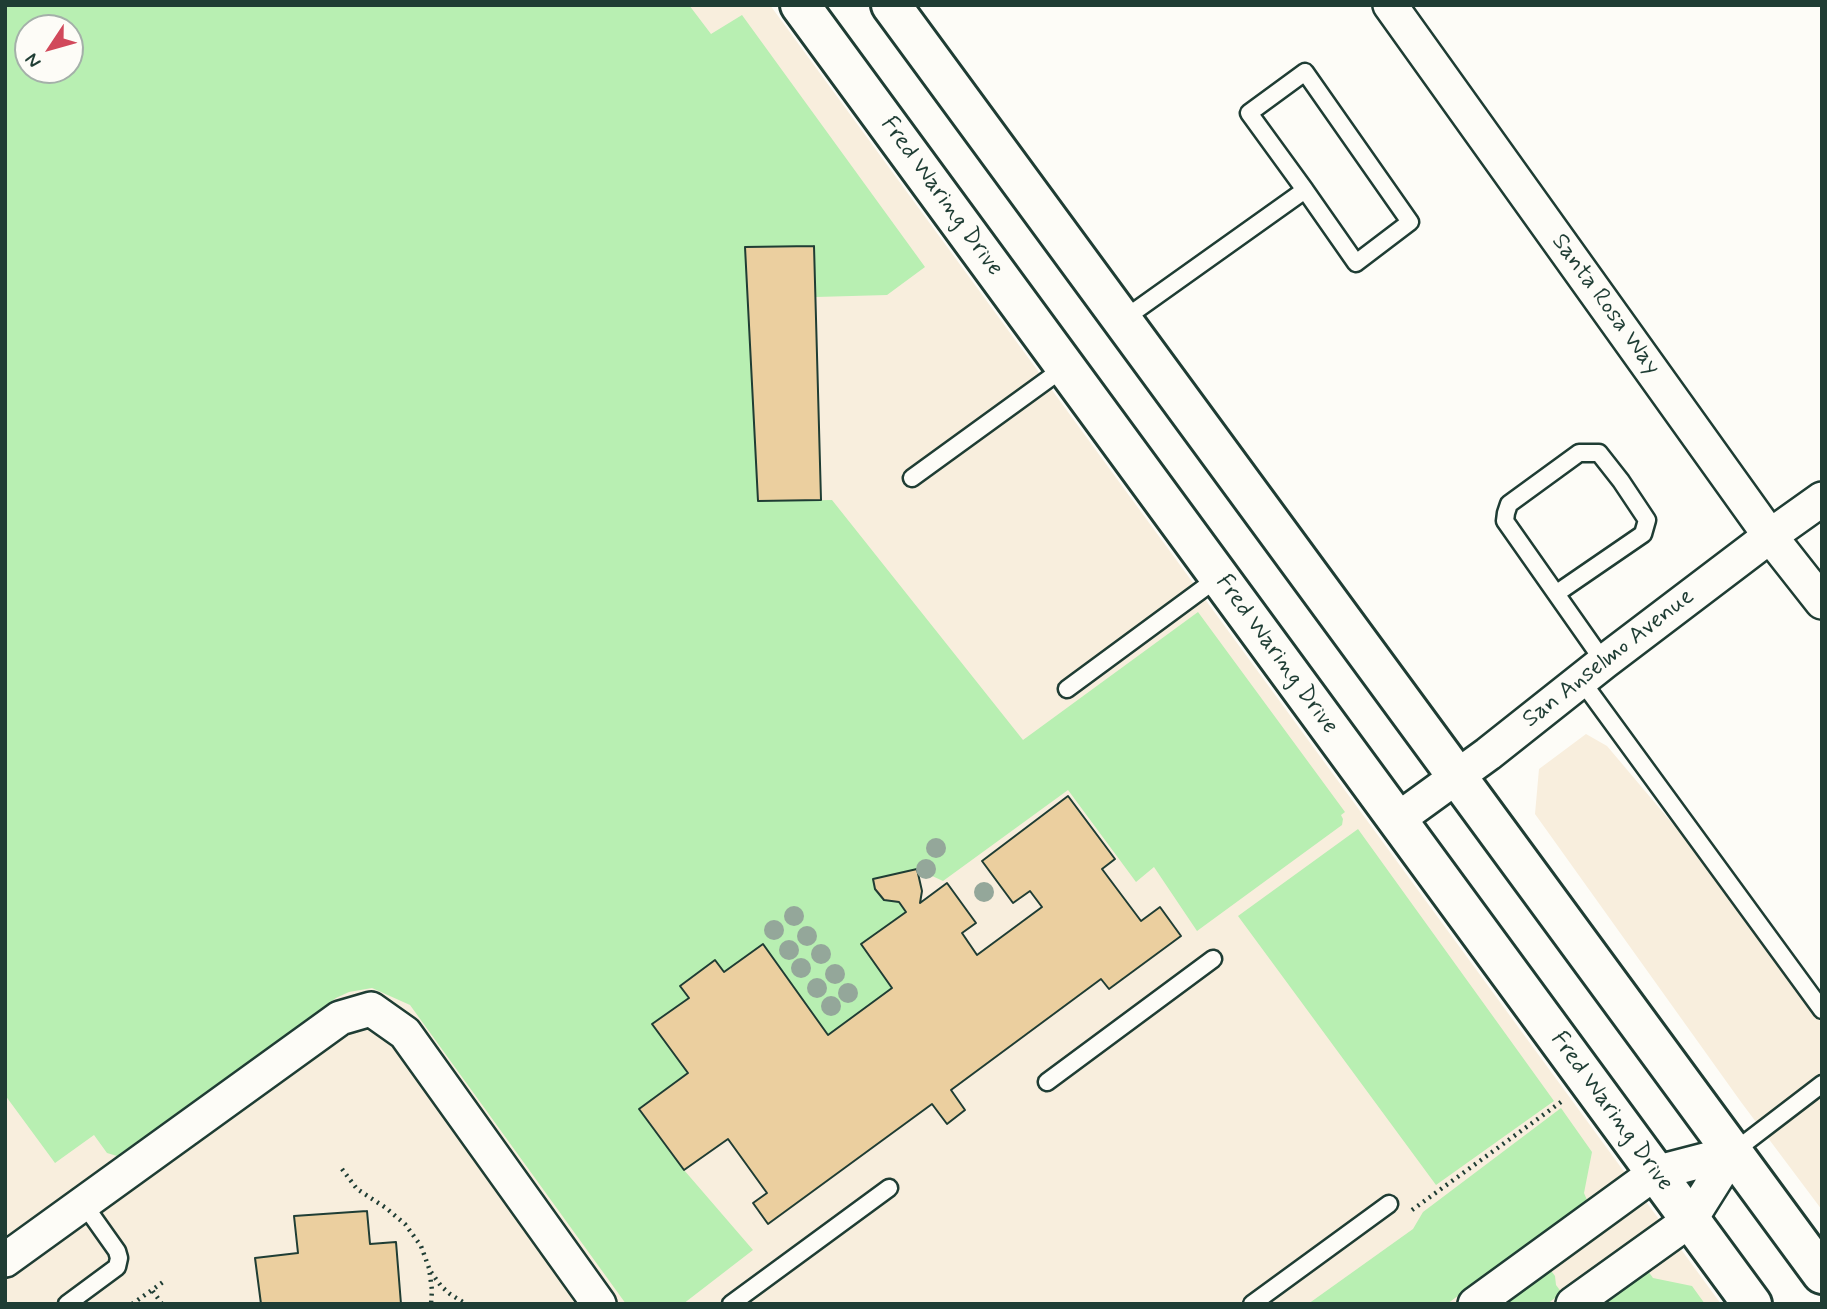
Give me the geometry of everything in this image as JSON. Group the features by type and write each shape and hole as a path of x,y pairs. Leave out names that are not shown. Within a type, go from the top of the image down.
{"main road":[{"name":"Fred Waring Drive","path":"800,5 1752,1304"},
{"path":"891,5 1822,1274"}],"street":[{"name":"Santa Rosa Way","path":"1390,5 1770,536 1822,602"},
{"name":"San Anselmo Avenue","path":"1397,820 1822,499"},
{"path":"5,1260 340,1017 371,1009 405,1033 599,1304"},
{"path":"1475,1304 1656,1173 1732,1153"},
{"path":"1573,1304 1690,1220 1732,1153"}],"lane":[{"path":"1305,72 1410,222 1356,262 1305,190 1249,113 1305,72"},
{"path":"1121,321 1305,190"},
{"path":"912,478 1065,367"},
{"path":"1557,593 1643,534 1647,520 1599,453 1579,453 1509,504 1505,521 1557,593 1592,671 1822,1010"},
{"path":"1067,689 1219,578"},
{"path":"1047,1082 1213,959"},
{"path":"1732,1153 1822,1084"},
{"path":"731,1304 890,1188"},
{"path":"67,1304 117,1267 119,1258 117,1251 83,1203"},
{"path":"1252,1304 1389,1204"}],"path":[{"path":"1408,1217 1412,1210 1564,1100"},
{"path":"342,1169 357,1189 405,1224 421,1246 429,1268 431,1304"},
{"path":"429,1268 441,1286 466,1304"},
{"path":"132,1304 163,1282"},
{"path":"152,1290 162,1304"}],"shaded area":[{"path":"5,5 770,5 1721,1304 5,1304"},
{"path":"1586,734 1607,746 1721,881 1822,1018 1822,1210 1741,1102 1535,814 1539,769"}],"green space":[{"path":"5,5 689,5 711,34 742,15 925,267 887,295 816,297 814,246 746,247 758,501 832,500 1023,740 1198,612 1345,812 1341,815 1342,825 1197,931 1154,867 1136,882 1068,790 943,881 917,869 873,879 875,889 883,900 899,902 906,912 861,944 892,988 828,1035 763,944 724,972 715,960 680,985 689,998 653,1024 688,1073 639,1109 684,1170 753,1250 683,1304 626,1304 410,1005 372,988 349,992 336,998 117,1156 107,1153 94,1135 55,1163 5,1095"},
{"path":"1358,829 1554,1101 1436,1185 1238,916"},
{"path":"1561,1108 1592,1152 1584,1193 1587,1200 1447,1304 1308,1304 1413,1229 1423,1212"},
{"path":"1549,1268 1562,1293 1547,1304 1500,1304"},
{"path":"1648,1271 1653,1278 1692,1286 1705,1304 1604,1304"}],"building":[{"path":"814,246 821,500 758,501 745,247"},
{"path":"1068,796 1115,859 1102,869 1141,921 1160,907 1181,936 1109,989 1101,979 951,1090 965,1110 947,1124 932,1104 768,1224 753,1203 767,1193 728,1139 684,1170 639,1109 688,1073 652,1024 689,998 680,986 715,960 724,972 763,944 828,1035 892,988 861,944 906,912 899,902 884,900 875,889 873,879 917,869 922,891 920,903 947,883 976,923 962,933 977,955 1042,907 1030,891 1013,903 982,861"},
{"path":"367,1211 370,1244 396,1242 401,1304 261,1304 255,1258 298,1253 294,1216"}]}
